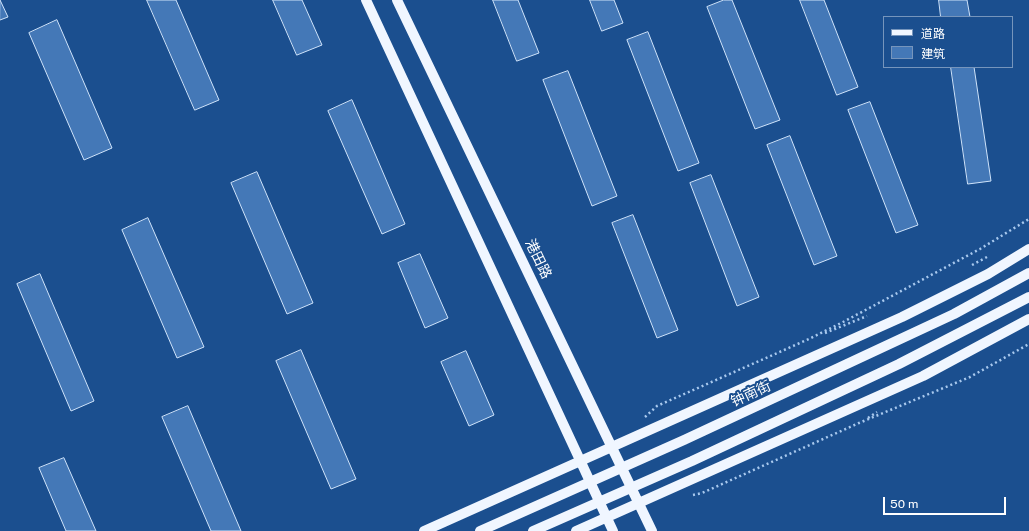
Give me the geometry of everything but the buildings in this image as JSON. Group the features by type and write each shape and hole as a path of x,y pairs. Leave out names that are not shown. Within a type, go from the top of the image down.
{"main road":[{"path":"366,0 614,531"},
{"name":"港田路","path":"398,0 652,531"},
{"path":"424,531 902,317 988,274 1029,249"},
{"name":"钟南街","path":"480,531 684,440 940,321 1029,273"},
{"path":"533,531 692,461 899,364 1029,297"},
{"path":"576,531 923,376 1029,319"}],"path":[{"path":"809,339 942,270 1029,219"},
{"path":"967,268 993,254"},
{"path":"640,422 657,406 809,339 871,315"},
{"path":"688,495 702,493 859,423 970,377 1029,344"}]}
